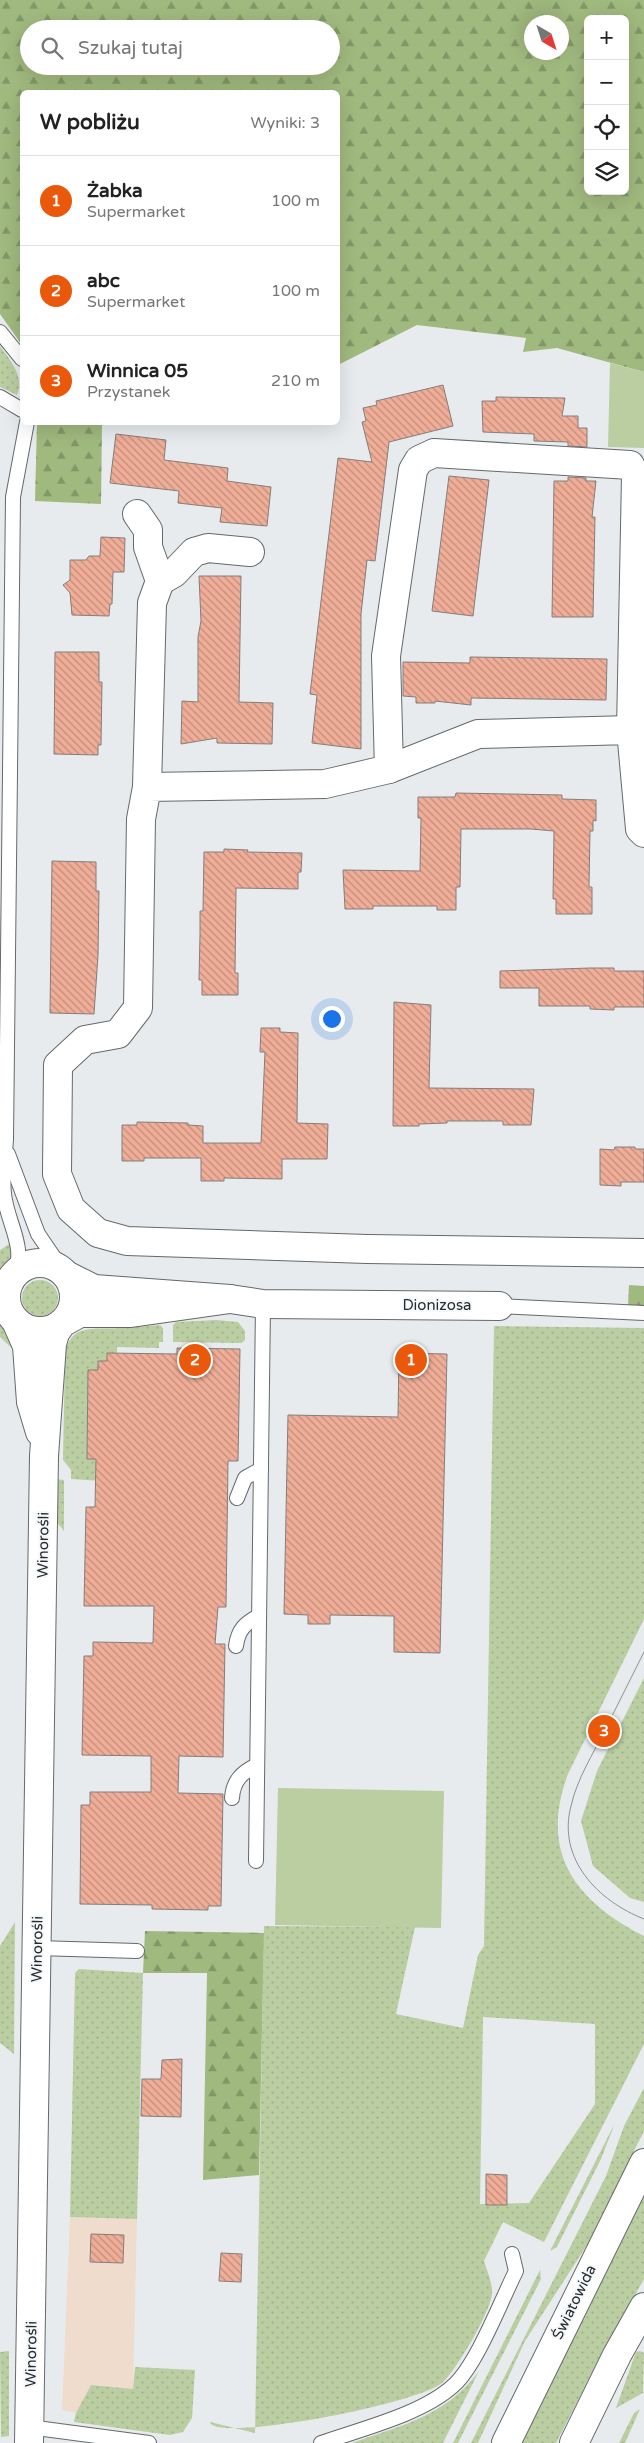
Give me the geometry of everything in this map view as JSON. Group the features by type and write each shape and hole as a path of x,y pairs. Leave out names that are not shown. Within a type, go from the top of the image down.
{"street":[{"path":"389,768 386,656 413,470 420,460 434,453 630,465 636,476 637,731 640,829 644,833"},
{"path":"136,514 148,530 148,546 160,581 152,603 147,787 141,819 138,1008 118,1034 85,1040 58,1065 57,1174 71,1209 98,1233 127,1241 377,1250 644,1253"},
{"path":"160,581 174,574 194,552 208,548 250,552"},
{"path":"147,787 325,784 389,768 478,734 637,731"},
{"path":"43,1264 52,1266 66,1275 73,1291 74,1299 72,1308 62,1323 55,1328 38,1331 30,1330 8,1317 6,1301 9,1284 6,1282 26,1267 43,1264"},
{"name":"Dionizosa","path":"66,1275 94,1289 230,1299 263,1304 499,1306"},
{"name":"Dionizosa","path":"62,1323 80,1313 131,1313 230,1299"},
{"name":"Winorośli","path":"8,1317 28,1346 31,1402 44,1456"},
{"name":"Winorośli","path":"29,2435 44,1456 53,1338 62,1323"},
{"name":"Światowida","path":"506,2443 644,2163"},
{"path":"574,2443 617,2355 644,2307"}],"lane":[{"path":"0,332 20,357"},
{"path":"0,397 20,409"},
{"path":"6,1282 19,1254 4,1194 13,497 26,425"},
{"path":"6,1138 10,1161 38,1234 66,1275"},
{"path":"256,1862 263,1304"},
{"name":"Dionizosa","path":"499,1306 644,1313"},
{"path":"237,1498 245,1478 261,1470"},
{"path":"236,1646 241,1629 248,1621 259,1616"},
{"path":"232,1798 237,1780 247,1770 257,1765"},
{"path":"37,1948 137,1950"},
{"path":"321,2443 421,2407 438,2398 455,2385 468,2368 516,2271 512,2254"},
{"path":"29,2435 149,2443"}],"shaded area":[{"path":"70,2217 137,2219 133,2389 91,2385 76,2413 62,2410"}],"green space":[{"path":"0,0 644,0 644,372 557,348 523,352 526,338 417,325 340,364 340,90 20,90 20,342 0,314"},
{"path":"0,346 18,375 19,388 17,395 0,387"},
{"path":"610,363 644,372 644,448 608,447"},
{"path":"37,425 102,425 101,504 35,501"},
{"path":"11,1243 12,1263 0,1276 0,1250"},
{"path":"40,1280 47,1281 53,1285 57,1291 57,1305 53,1311 47,1315 40,1316 33,1315 27,1311 23,1305 22,1298 23,1291 27,1285 33,1281"},
{"path":"629,1285 644,1286 644,1306 628,1305"},
{"path":"216,1320 238,1322 245,1331 245,1340 241,1343 173,1342 173,1325 176,1322"},
{"path":"0,1321 8,1327 21,1357 0,1337"},
{"path":"160,1325 163,1328 163,1342 159,1342 159,1348 117,1347 117,1353 107,1353 107,1361 98,1361 98,1370 88,1371 87,1458 103,1459 102,1481 71,1479 71,1470 63,1460 65,1355 72,1337 78,1332 85,1330"},
{"path":"494,1326 644,1328 644,1619 568,1774 560,1802 558,1827 561,1850 569,1871 582,1889 619,1922 644,1936 644,2044 544,2242 503,2222 484,2261 492,2286 490,2303 472,2341 448,2377 442,2383 424,2392 395,2401 358,2411 278,2425 255,2427 264,1926 415,1927 396,2014 463,2028 478,1955 484,1946","holes":["483,2017 595,2024 595,2104 529,2203 480,2204"]},
{"path":"55,1479 64,1480 64,1531 55,1520"},
{"path":"644,1678 644,1902 630,1898 593,1866 581,1821 597,1771"},
{"path":"278,1788 444,1791 441,1928 275,1925"},
{"path":"15,1922 14,2054 0,2043 0,1946"},
{"path":"145,1931 264,1933 259,2175 203,2180 207,1973 143,1973"},
{"path":"79,1969 143,1973 137,2219 70,2217 75,1973"},
{"path":"644,2088 644,2131 587,2245 525,2341 478,2443 471,2443 606,2176 624,2126"},
{"path":"615,2123 601,2159 557,2247 550,2251"},
{"path":"644,2194 644,2279 556,2443 522,2443"},
{"path":"540,2270 541,2279 458,2443 453,2443"},
{"path":"9,2351 9,2436 1,2437 0,2352"},
{"path":"636,2352 644,2353 643,2393 616,2408"},
{"path":"135,2367 195,2370 192,2418 183,2432 170,2435 74,2422 76,2413 91,2385 133,2389"},
{"path":"479,2371 443,2443 352,2443 405,2424 437,2409 452,2399"},
{"path":"640,2409 625,2443 619,2443 634,2413"},
{"path":"210,2422 233,2428 220,2427"},
{"path":"255,2427 255,2433 233,2428"}],"building":[{"path":"443,385 453,426 389,442 375,561 367,560 361,614 361,749 312,743 317,695 310,694 338,458 372,462 362,422 366,421 363,408 377,405 376,401"},
{"path":"496,397 565,398 562,416 578,416 578,428 587,428 587,447 568,446 568,442 534,441 534,434 483,432 482,401 496,401"},
{"path":"116,434 166,440 164,460 228,468 227,481 271,487 267,526 220,522 222,508 178,503 179,491 110,483"},
{"path":"449,476 489,480 473,616 432,611"},
{"path":"568,477 586,478 586,481 596,481 592,517 595,517 593,617 552,617 554,481 568,481"},
{"path":"101,537 125,538 124,572 113,572 112,604 110,604 109,616 72,615 70,593 63,585 70,580 70,560 86,560 89,556 100,556"},
{"path":"199,576 241,576 239,702 273,703 272,744 217,743 217,738 181,744 182,701 198,702 198,637 201,621"},
{"path":"55,652 99,652 99,682 102,682 101,745 98,745 98,755 54,754"},
{"path":"470,657 607,659 606,700 471,698 471,705 435,701 435,703 416,703 416,697 403,696 403,662 470,663"},
{"path":"456,793 562,795 562,799 596,800 596,821 593,820 593,831 590,831 589,887 592,887 592,914 556,914 556,899 553,899 554,831 531,829 461,829 460,887 456,887 456,910 437,910 437,906 373,906 373,909 345,909 343,870 420,871 421,818 418,818 418,797 455,797"},
{"path":"224,849 248,850 247,852 302,853 301,872 298,872 298,889 236,888 235,973 238,973 238,995 202,995 202,980 199,980 200,911 203,911 204,852 224,852"},
{"path":"52,861 96,862 96,891 99,891 98,955 94,1014 50,1013"},
{"path":"614,968 614,971 644,971 644,1007 614,1007 614,1010 590,1009 590,1006 539,1006 539,988 500,988 500,971"},
{"path":"394,1002 431,1005 429,1088 534,1089 531,1125 503,1125 503,1121 447,1121 447,1123 419,1124 419,1126 393,1126"},
{"path":"261,1028 280,1028 280,1032 298,1033 297,1123 328,1124 327,1159 282,1159 282,1179 224,1178 224,1181 201,1181 201,1158 144,1158 144,1161 122,1161 122,1125 137,1125 137,1122 188,1123 188,1125 203,1126 203,1143 261,1143 265,1052 260,1052"},
{"path":"615,1147 644,1149 644,1182 621,1182 621,1186 600,1185 600,1149 614,1150"},
{"path":"177,1348 240,1349 238,1461 228,1461 226,1607 218,1607 215,1644 225,1644 223,1757 179,1756 178,1793 223,1794 221,1906 208,1906 208,1910 152,1909 152,1905 80,1904 81,1805 90,1805 90,1792 151,1792 151,1756 82,1755 84,1656 93,1656 93,1642 153,1643 154,1606 84,1606 86,1507 95,1507 96,1459 87,1459 88,1370 98,1370 98,1361 107,1361 107,1353 177,1354"},
{"path":"399,1353 447,1354 440,1653 394,1652 394,1616 330,1615 330,1624 308,1624 308,1615 284,1614 288,1415 398,1417"},
{"path":"182,2059 181,2117 141,2116 142,2079 161,2079 162,2060"},
{"path":"486,2174 507,2175 507,2205 486,2205"},
{"path":"91,2234 124,2235 123,2263 90,2262"},
{"path":"221,2253 242,2254 241,2282 219,2281"}],"tram line":[{"path":"644,1652 581,1776 571,1806 568,1825 570,1843 576,1860 585,1876 611,1901 644,1919"}],"place":[{"name":"abc","path":"195,1360"},
{"name":"Żabka","path":"411,1360"},
{"name":"Winnica 05","path":"604,1731"}]}
